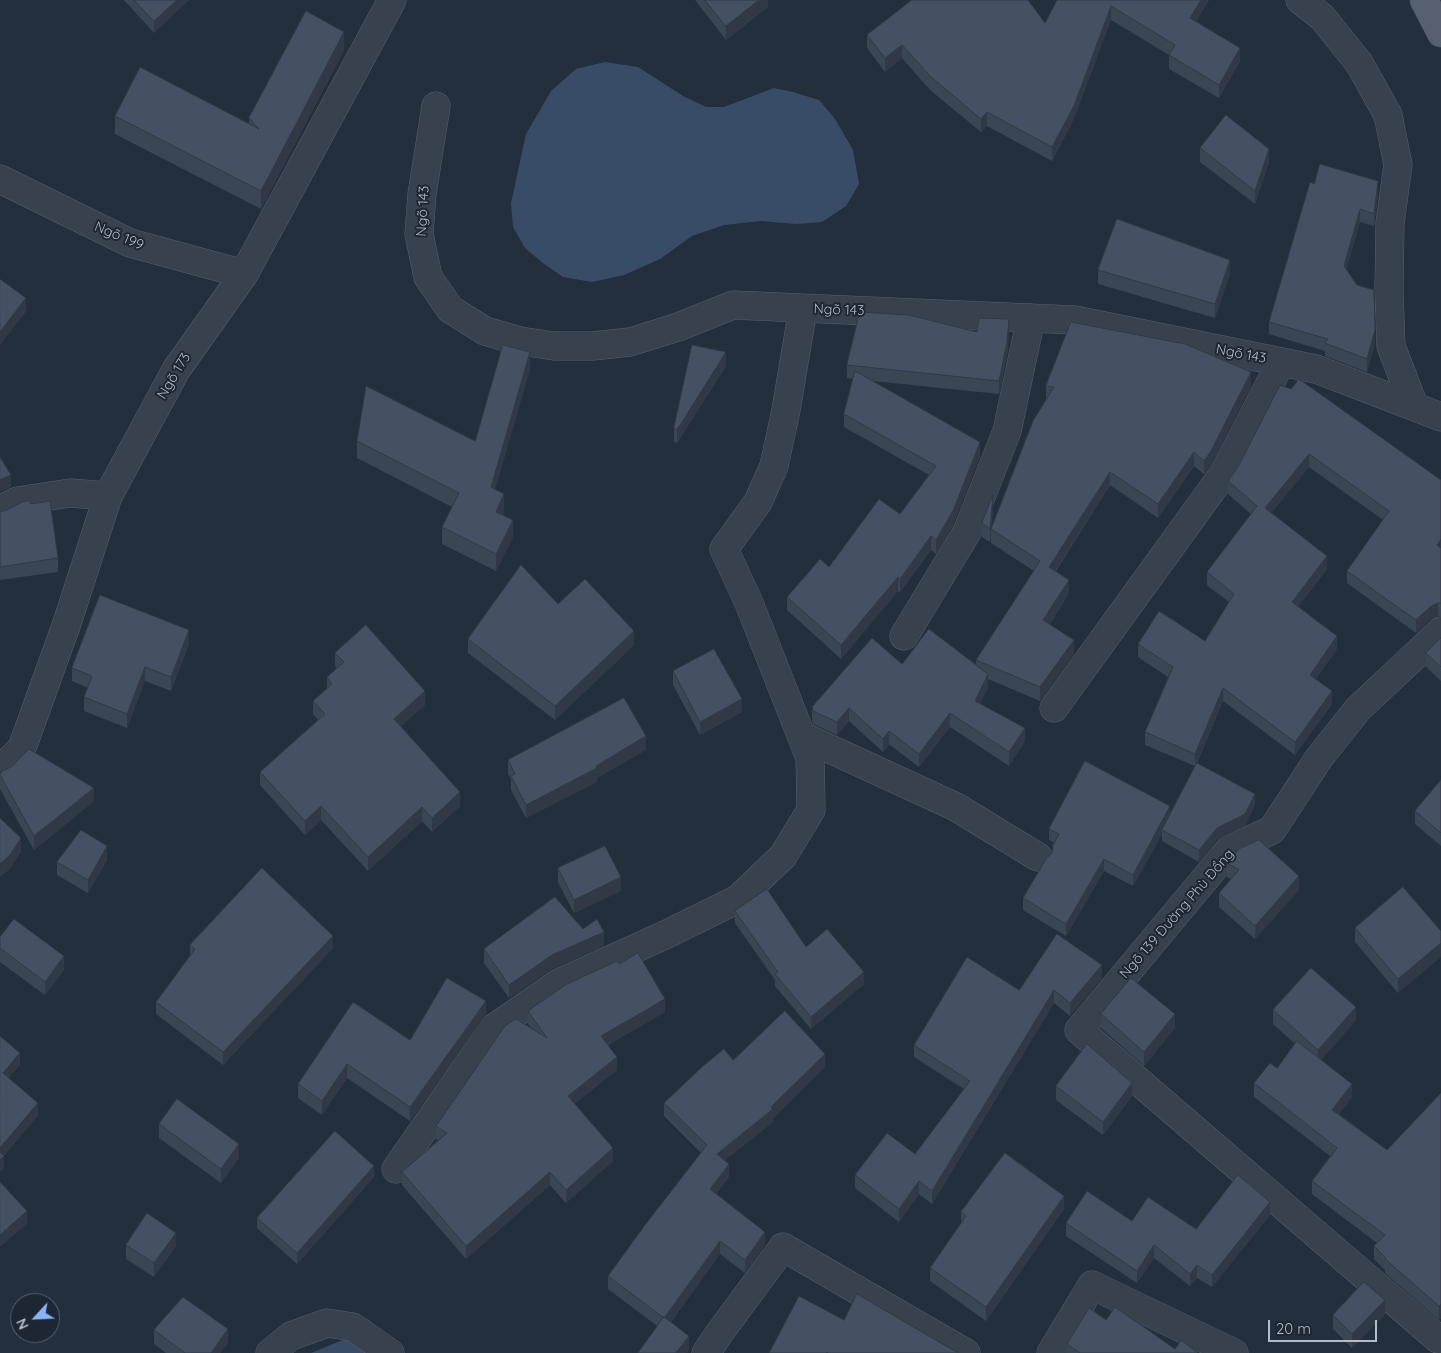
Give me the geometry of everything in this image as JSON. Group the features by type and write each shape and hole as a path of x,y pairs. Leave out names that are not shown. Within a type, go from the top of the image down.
{"main road":[{"path":"1424,0 1441,32"}],"street":[{"name":"Ngõ 173","path":"0,770 22,748 67,623 108,496 176,370 244,274 392,0"},
{"path":"1300,0 1322,17 1359,63 1388,115 1398,165 1390,223 1389,290 1391,346 1433,414"},
{"name":"Ngõ 143","path":"436,106 422,194 420,234 428,277 450,309 485,331 554,346 593,346 630,342 678,327 733,305 1075,320 1316,369 1433,414"},
{"name":"Ngõ 199","path":"0,178 130,244 244,274"},
{"path":"396,1169 494,1028 559,982 665,935 738,899 783,856 811,810 810,758 749,603 724,549 758,502 774,466 786,410 803,309"},
{"path":"904,636 966,532 1004,440 1031,318"},
{"path":"1054,708 1224,473 1281,362"},
{"path":"0,510 17,501 70,493 108,496"},
{"name":"Ngõ 139 Đường Phù Đổng","path":"1435,1343 1079,1030 1230,850 1272,830 1319,758 1358,709 1441,631"},
{"path":"802,736 956,807 1038,857"},
{"path":"706,1353 783,1247 966,1353"},
{"path":"1051,1353 1092,1285 1234,1353"},
{"path":"270,1353 291,1336 327,1323 353,1327 390,1353"}],"water":[{"path":"605,62 638,67 683,96 706,107 724,107 774,88 819,100 835,119 853,150 859,184 846,206 822,222 796,224 761,221 724,225 692,236 660,259 624,275 592,282 563,277 525,248 513,227 511,203 526,134 551,91 576,69"},
{"path":"354,1338 371,1353 311,1353 343,1340"}],"building":[{"path":"134,0 177,0 154,21"},
{"path":"705,0 759,0 726,26"},
{"path":"912,0 1028,0 1045,23 1057,0 1201,0 1190,18 1240,48 1219,85 1169,55 1175,45 1111,6 1074,106 1052,147 987,112 981,119 930,76 902,45 885,58 867,35"},
{"path":"306,11 344,32 261,191 115,116 140,67 259,129 249,118"},
{"path":"1226,115 1269,149 1255,191 1200,148"},
{"path":"1320,164 1378,181 1374,214 1360,209 1344,266 1357,285 1374,290 1375,330 1367,359 1325,343 1328,339 1269,322 1310,182 1314,184"},
{"path":"1117,219 1230,260 1215,304 1098,270"},
{"path":"0,279 26,298 0,332"},
{"path":"860,312 909,315 977,332 979,318 1009,319 1007,342 999,381 847,365"},
{"path":"1071,322 1185,344 1251,372 1211,451 1204,461 1194,452 1158,504 1110,472 1049,567 1069,580 1043,620 1074,640 1040,687 976,660 1040,561 991,529 1033,421 1054,387 1046,386"},
{"path":"503,345 530,352 491,487 504,494 496,512 513,520 496,554 442,527 459,493 357,441 366,386 475,441"},
{"path":"692,345 726,352 677,430 674,428"},
{"path":"855,371 980,442 953,511 936,540 931,536 900,579 898,577 841,645 787,597 820,559 829,567 879,499 900,514 936,466 844,414"},
{"path":"1299,379 1441,480 1441,539 1437,545 1441,548 1441,603 1431,606 1416,620 1347,571 1389,511 1309,454 1265,508 1327,556 1292,602 1337,636 1310,675 1332,691 1295,742 1223,688 1195,754 1145,732 1173,667 1138,644 1159,611 1205,641 1234,594 1207,572 1257,506 1228,481 1238,467 1280,385 1291,389"},
{"path":"0,457 11,475 0,480"},
{"path":"993,495 990,529 982,523"},
{"path":"29,501 31,504 50,501 58,558 0,567 0,512 22,502"},
{"path":"521,565 558,604 585,579 634,631 555,706 468,639"},
{"path":"100,595 189,630 171,677 145,667 127,714 84,697 92,676 72,668"},
{"path":"366,625 425,691 394,719 460,792 432,818 422,807 368,857 321,806 305,821 260,772 325,714 313,701 332,684 327,677 344,662 335,653"},
{"path":"929,629 988,674 975,701 1025,728 1009,752 950,713 919,754 889,731 883,739 849,708 837,722 813,711 812,707 872,638 902,664"},
{"path":"1441,638 1441,667 1426,653"},
{"path":"714,649 742,699 700,722 673,671"},
{"path":"624,698 646,736 596,766 597,768 526,805 511,776 515,774 508,760"},
{"path":"29,749 94,788 34,836 0,775 2,771 11,767"},
{"path":"1085,761 1170,806 1133,875 1104,859 1066,924 1023,898 1046,859 1052,853 1053,845 1059,834 1049,829"},
{"path":"1197,763 1255,794 1245,814 1217,828 1199,850 1162,830"},
{"path":"1441,780 1441,833 1415,811"},
{"path":"0,818 21,838 10,855 0,864"},
{"path":"81,830 107,846 88,880 57,862"},
{"path":"1259,840 1299,876 1255,926 1219,893 1239,870 1227,863 1239,849"},
{"path":"605,846 621,877 574,900 558,868"},
{"path":"262,868 333,936 223,1052 156,1002 195,949 190,945"},
{"path":"1403,887 1441,931 1441,943 1398,979 1355,928"},
{"path":"767,889 806,947 827,929 864,972 811,1017 775,974 778,972 735,911"},
{"path":"555,897 583,929 597,919 604,932 552,955 509,985 484,949"},
{"path":"14,919 64,956 45,982 0,948 0,937"},
{"path":"1057,934 1102,965 1070,1003 1054,990 932,1191 919,1181 899,1209 855,1175 887,1133 915,1154 970,1081 914,1045 967,957 1019,990"},
{"path":"638,953 665,999 601,1036 617,1057 568,1096 613,1148 566,1190 550,1172 466,1246 402,1172 447,1133 436,1126 505,1026 516,1019 547,1038 528,1011 567,984 617,961 619,964"},
{"path":"1311,968 1356,1007 1318,1050 1273,1010"},
{"path":"447,978 486,1001 410,1107 347,1064 322,1101 298,1084 353,1002 410,1040"},
{"path":"1131,978 1175,1014 1144,1052 1101,1014"},
{"path":"785,1011 825,1054 771,1107 773,1109 717,1154 729,1164 710,1189 765,1232 745,1260 720,1241 664,1318 608,1276 707,1145 664,1103 724,1049 733,1060"},
{"path":"0,1036 20,1053 3,1073 38,1103 0,1148"},
{"path":"1297,1041 1352,1084 1332,1110 1387,1150 1441,1093 1441,1304 1439,1306 1385,1259 1374,1246 1385,1235 1312,1181 1337,1148 1254,1083 1270,1063 1277,1068"},
{"path":"1087,1044 1132,1083 1103,1122 1056,1086"},
{"path":"177,1099 239,1144 221,1169 159,1124"},
{"path":"335,1131 374,1166 297,1253 257,1218"},
{"path":"0,1152 4,1156 0,1160"},
{"path":"1005,1153 1064,1196 986,1307 930,1268 966,1216 961,1212"},
{"path":"1238,1175 1270,1202 1212,1275 1197,1265 1190,1274 1154,1245 1137,1271 1066,1223 1087,1191 1132,1221 1148,1197 1196,1229"},
{"path":"0,1182 27,1211 0,1235"},
{"path":"147,1213 176,1233 154,1263 126,1245"},
{"path":"1364,1282 1385,1300 1352,1334 1333,1315"},
{"path":"857,1294 958,1353 769,1353 799,1296 844,1320"},
{"path":"183,1297 228,1329 211,1353 185,1353 154,1330"},
{"path":"1115,1307 1175,1349 1181,1340 1198,1353 1080,1353 1067,1344 1089,1308 1106,1320"},
{"path":"664,1317 689,1336 676,1353 638,1353"}]}
